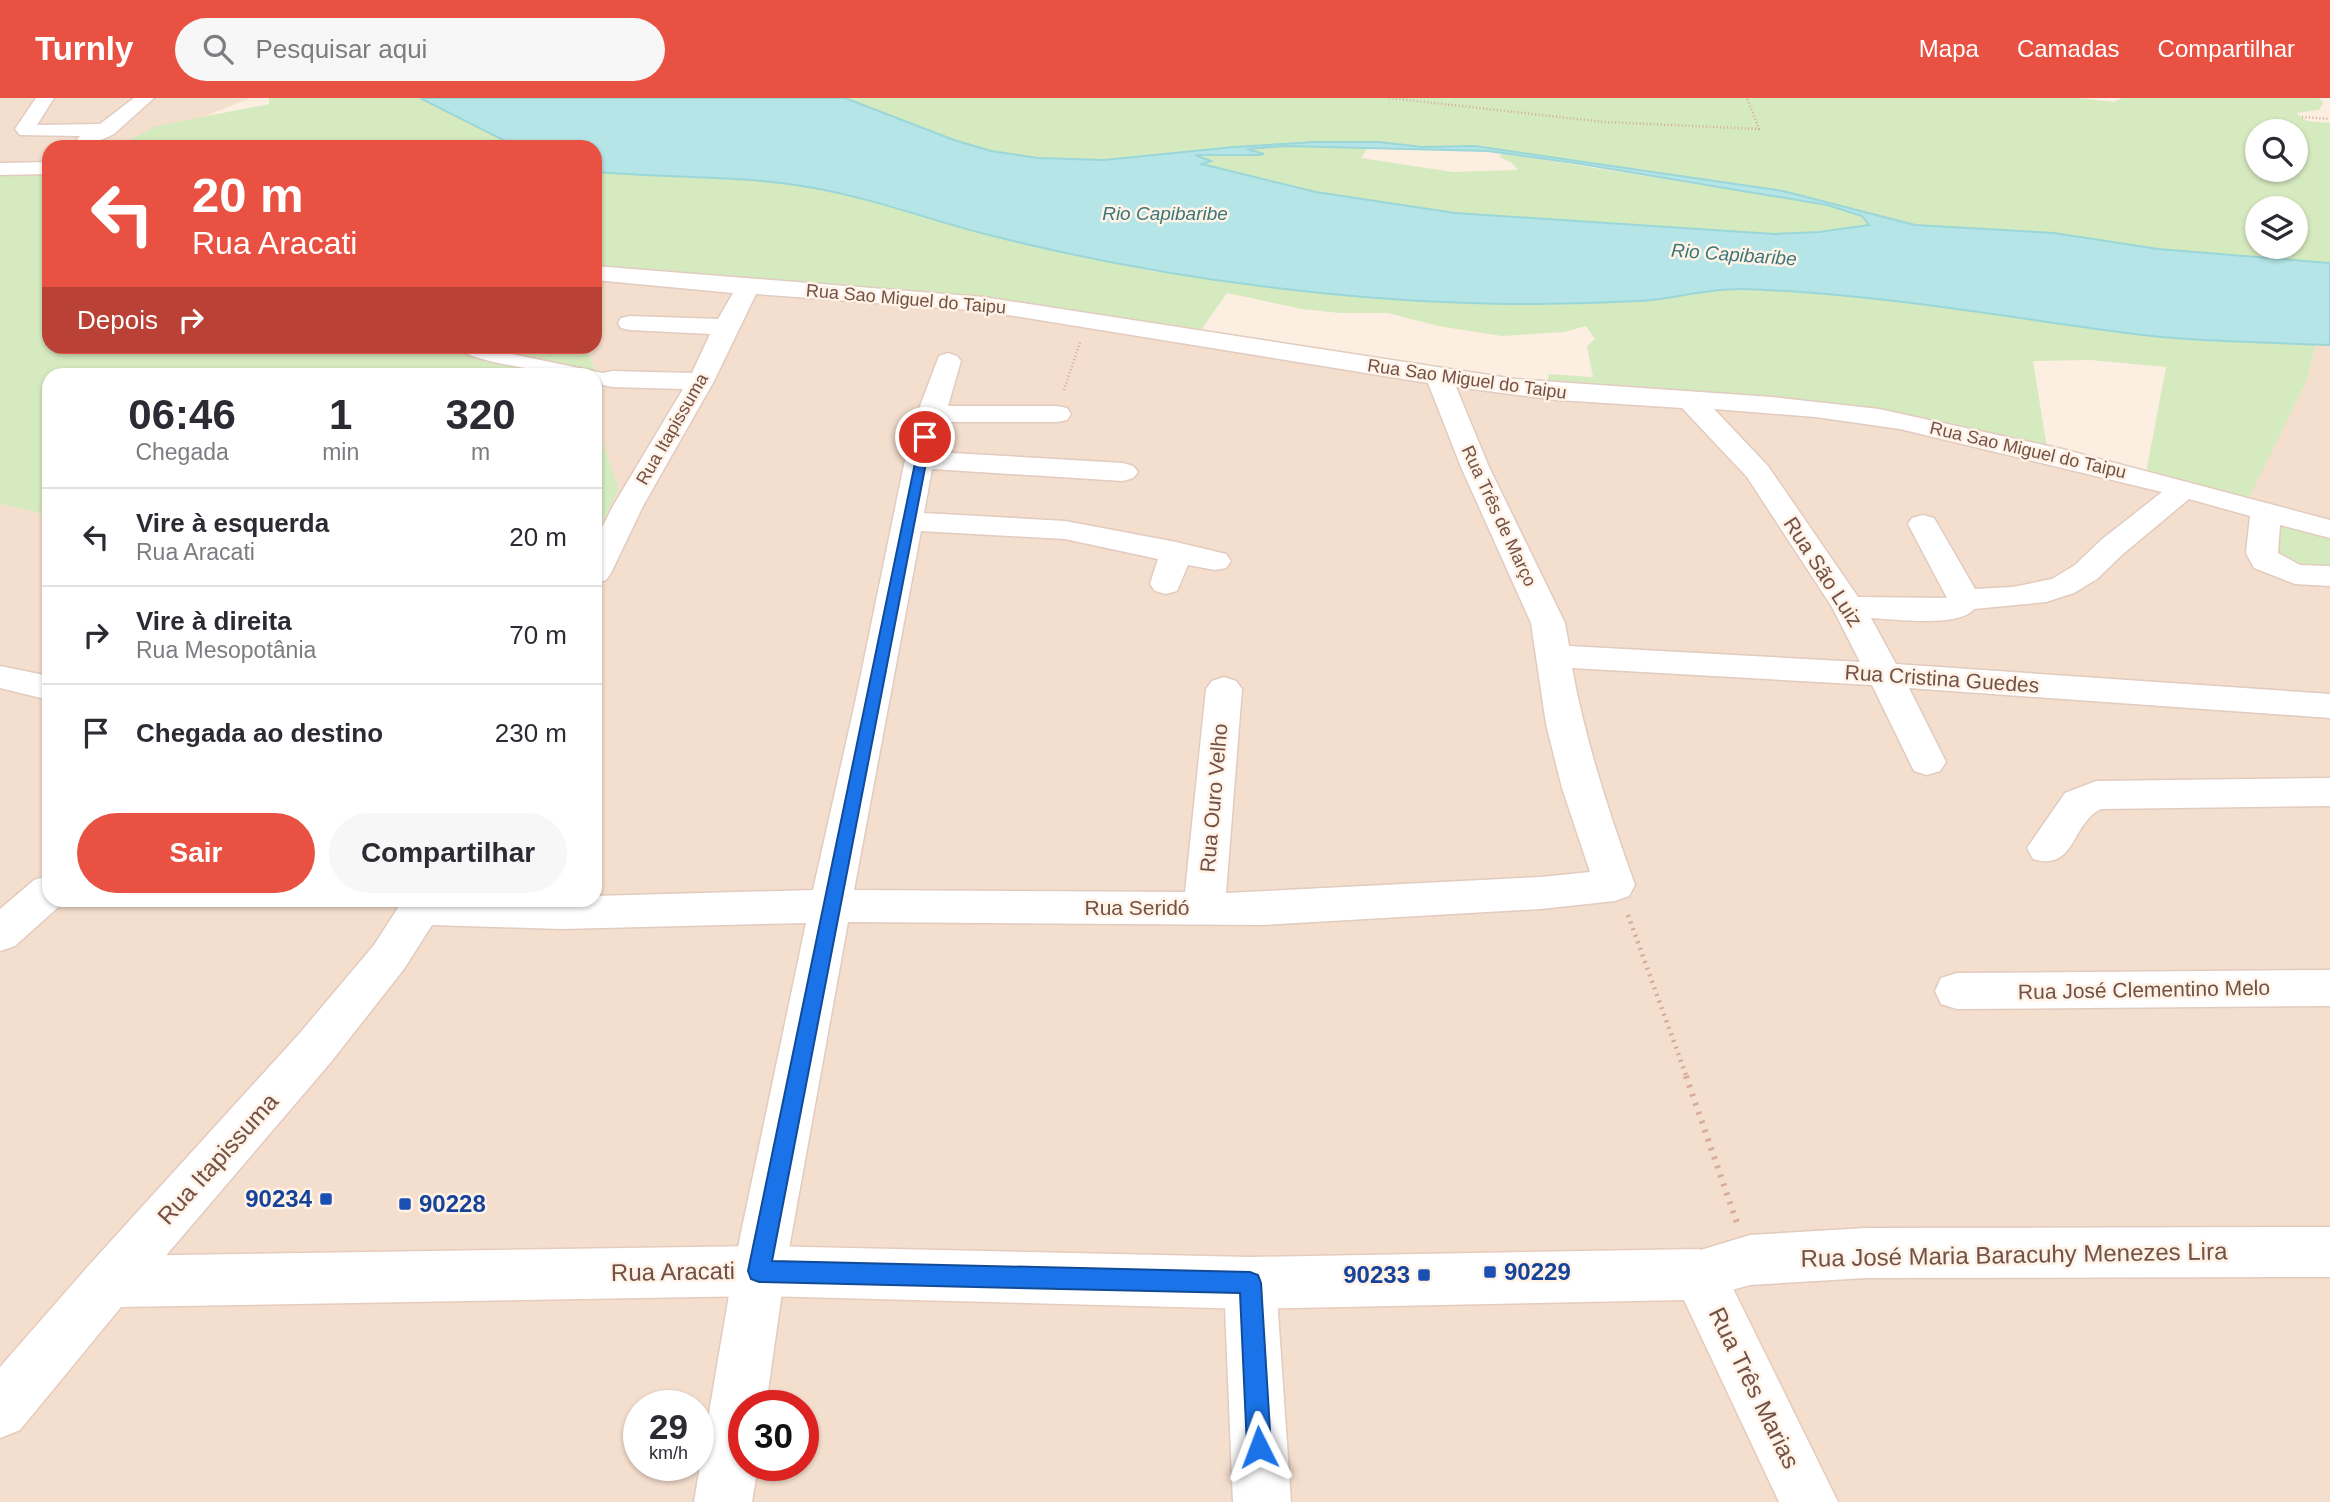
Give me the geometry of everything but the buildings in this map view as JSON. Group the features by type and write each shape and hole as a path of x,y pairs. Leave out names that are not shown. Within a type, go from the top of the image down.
{"street":[{"path":"46,98 25,129 27,131 107,130"},
{"path":"88,140 107,130 145,98"},
{"path":"0,169 42,166"},
{"name":"Rua Sao Miguel do Taipu","path":"602,274 977,303 1135,325 1439,377 1563,393 1762,403 1900,421 2090,464 2330,529"},
{"name":"Rua Itapissuma","path":"602,559 628,506 701,381 749,286"},
{"path":"630,323 726,327"},
{"path":"723,1502 759,1271 830,906 910,521 919,460 948,361"},
{"name":"Rua Três de Março","path":"1439,377 1475,467 1548,623 1554,656"},
{"path":"612,379 701,381"},
{"name":"Rua São Luiz","path":"1690,400 1758,472 1848,607 1927,762"},
{"path":"931,414 1056,414"},
{"path":"919,460 1122,472"},
{"path":"1848,607 1947,610 1957,608 1964,599 2013,597 2046,592 2063,586 2086,572 2112,547 2184,489"},
{"path":"2266,512 2262,553 2265,561 2295,574 2330,576"},
{"path":"910,521 1065,530 1215,561"},
{"path":"1923,524 1964,599"},
{"path":"1166,584 1176,551"},
{"path":"1554,656 1564,724 1581,788 1615,885"},
{"name":"Rua Cristina Guedes","path":"1554,656 1724,662 2133,695 2330,706"},
{"path":"0,677 42,686"},
{"name":"Rua Ouro Velho","path":"1203,908 1224,689"},
{"path":"2047,848 2079,803 2096,795 2330,792"},
{"name":"Rua Seridó","path":"469,907 561,913 830,906 1329,907 1541,893 1615,885"},
{"path":"0,934 42,897"},
{"name":"Rua Itapissuma","path":"0,1410 315,1048 389,957 421,907"},
{"name":"Rua José Clementino Melo","path":"1957,991 2330,988"},
{"name":"Rua José Maria Baracuhy Menezes Lira","path":"1725,1267 1866,1253 2330,1252"},
{"name":"Rua Aracati","path":"109,1282 759,1271 1250,1283 1725,1267"},
{"name":"Rua Três Marias","path":"1725,1267 1809,1502"},
{"path":"1250,1283 1262,1502"}],"lane":[{"path":"487,354 522,364 561,368"},
{"path":"602,377 612,379"}],"path":[{"path":"1389,98 1605,122 1759,129 1747,98"},
{"path":"2302,117 2330,119"},
{"path":"1615,885 1643,951 1725,1267"}],"shaded area":[{"path":"0,98 250,98 146,140 42,140 42,163 0,164"},
{"path":"602,270 1006,301 1126,318 1482,378 1760,397 2146,473 2307,380 2316,344 2330,345 2330,1502 0,1502 0,504 42,513 42,907 602,907 602,524 619,489 602,439 602,368 595,368 589,354 602,354"}],"green space":[{"path":"269,98 420,98 503,140 129,140 156,126 269,104"},
{"path":"845,98 2078,98 2114,102 2122,98 2319,98 2323,103 2319,110 2296,113 2304,119 2245,119 2245,182 2308,182 2308,121 2330,123 2330,263 2281,259 2308,259 2308,196 2245,196 2245,256 2158,249 2054,233 1915,225 1783,191 1475,146 1422,147 1379,142 1315,142 1104,160 1038,158 991,151 954,140"},
{"path":"1286,146 1368,148 1361,158 1453,172 1518,170 1512,163 1500,157 1501,153 1827,205 1862,216 1869,225 1819,232 1774,234 1455,213 1316,192 1198,163 1194,155 1258,155 1259,152 1247,149"},
{"path":"42,169 42,354 589,354 594,368 42,368 42,513 0,504 0,170"},
{"path":"602,172 766,180 865,199 989,235 1068,254 1151,271 1264,286 1385,298 1514,303 1738,289 1953,306 2121,333 2316,344 2307,380 2249,498 2146,473 2166,367 2090,360 2033,361 2047,448 1991,435 1546,386 1549,374 1593,377 1587,346 1595,339 1586,326 1564,332 1502,336 1438,326 1388,313 1340,313 1302,309 1227,293 1201,330 1006,301 602,270"},
{"path":"602,439 619,489 602,524"},
{"path":"2277,522 2330,532 2330,569 2297,566 2272,552"}],"water":[{"name":"Rio Capibaribe","path":"420,98 845,98 954,140 991,151 1038,158 1104,160 1315,142 1379,142 1422,147 1475,146 1783,191 1915,225 2054,233 2158,249 2245,256 2245,259 2330,263 2330,345 2172,338 1932,306 1790,291 1730,289 1639,301 1544,304 1402,300 1308,292 1193,277 1092,259 993,236 859,198 787,184 602,172 602,140 503,140","holes":["1286,146 1488,151 1827,205 1862,216 1869,225 1819,232 1774,234 1455,213 1316,192 1202,164 1211,161 1195,155 1258,155 1264,154 1247,149"]}],"place":[{"name":"90234","path":"326,1199"},
{"name":"90228","path":"405,1204"},
{"name":"90229","path":"1490,1272"},
{"name":"90233","path":"1424,1275"}],"route":[{"path":"925,437 759,1271 1250,1283 1259,1447"}]}
